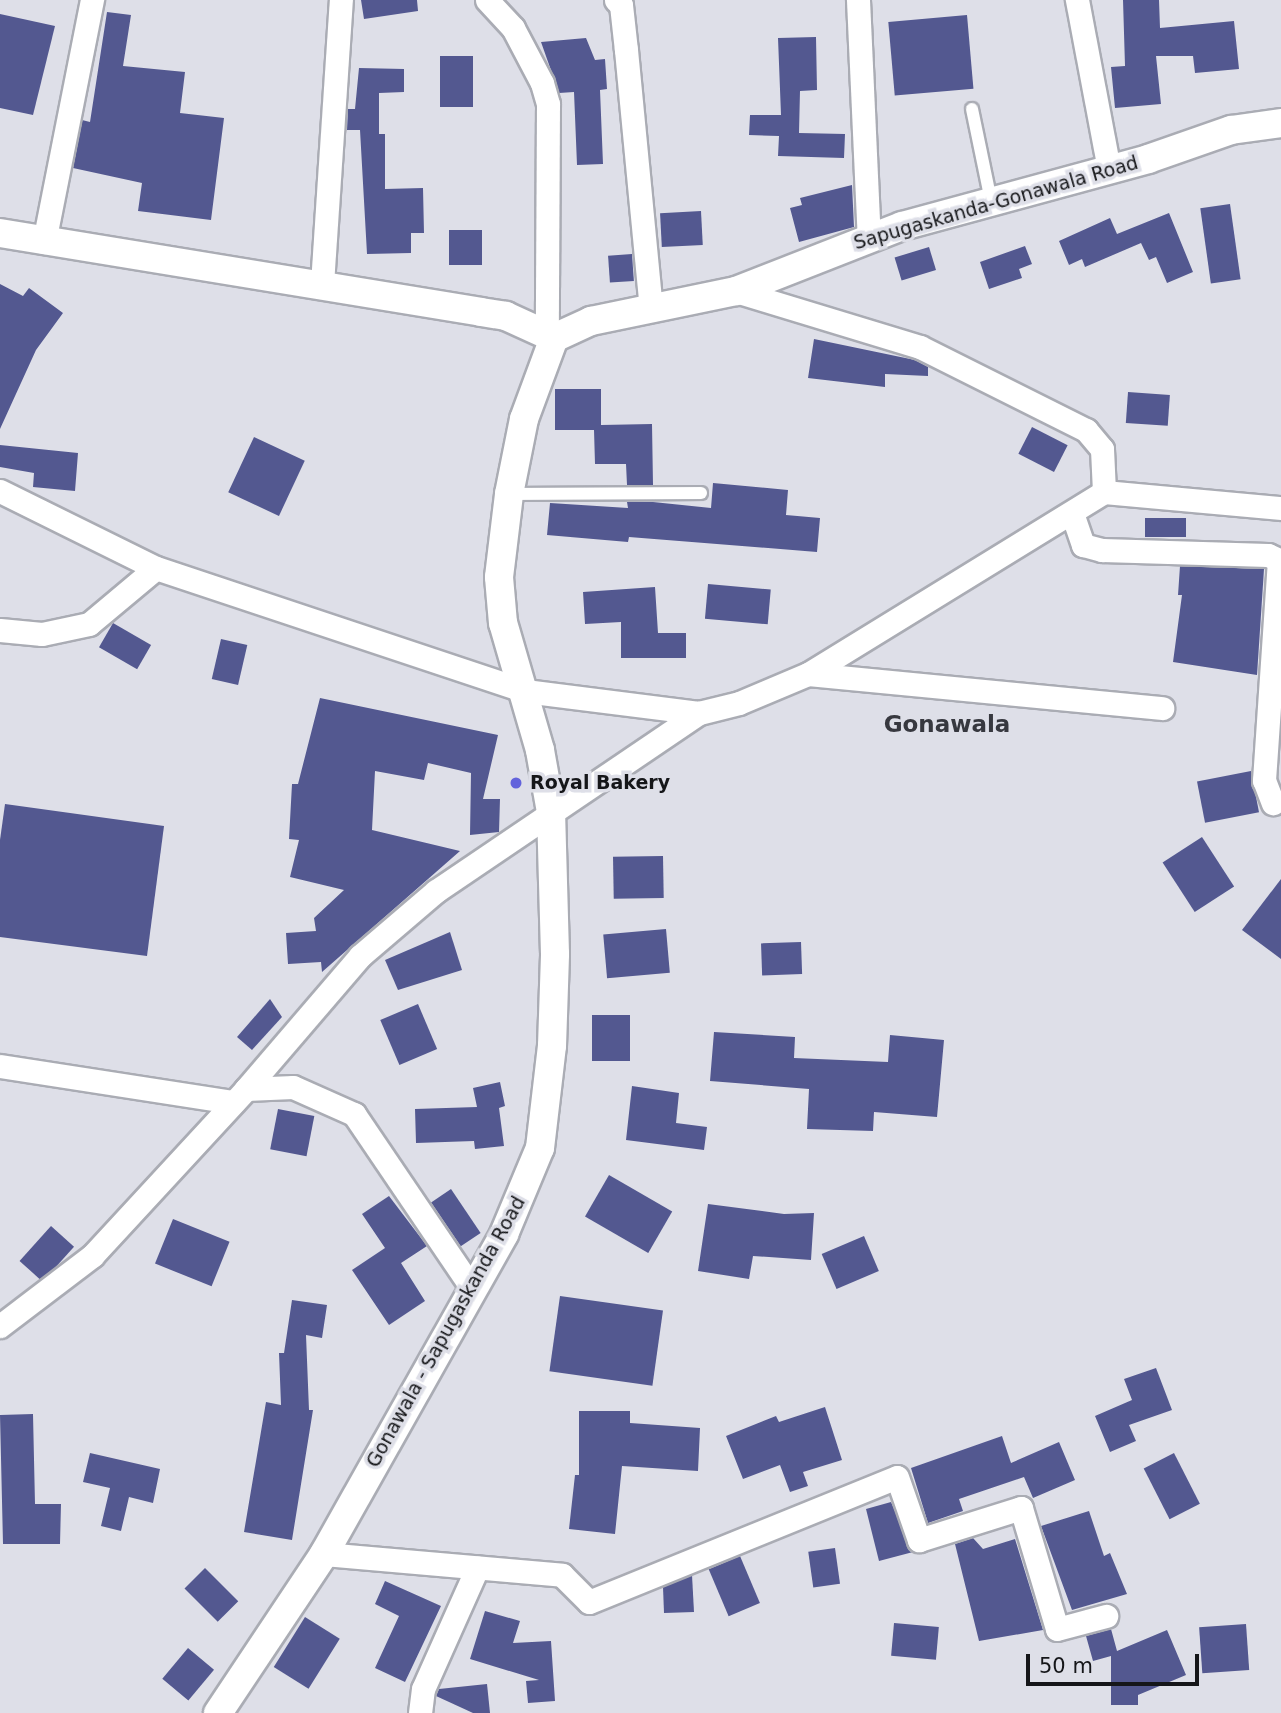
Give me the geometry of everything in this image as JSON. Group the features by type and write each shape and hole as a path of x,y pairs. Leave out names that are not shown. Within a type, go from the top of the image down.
{"street":[{"path":"44,242 92,0"},
{"path":"322,284 341,0"},
{"path":"0,233 506,316 551,335 548,104 542,83 513,28 487,0"},
{"path":"616,0 621,5 651,310"},
{"path":"858,0 869,238"},
{"path":"1077,0 1109,170"},
{"name":"Sapugaskanda-Gonawala Road","path":"551,335 578,325 736,291 869,238 991,201 1109,170 1231,130 1281,123"},
{"path":"736,291 919,347 1087,430 1102,449 1104,492"},
{"name":"Gonawala - Sapugaskanda Road","path":"218,1713 324,1554 508,1224 540,1148 552,1046 555,954 551,812 524,691 499,604 509,494 524,419 551,335"},
{"path":"0,491 156,568 524,691 699,713"},
{"path":"0,1326 92,1256 239,1096 360,956 436,891 699,713 739,703 808,674 1104,492 1281,508"},
{"path":"1072,513 1083,545 1102,550 1268,555 1279,559 1264,780 1273,803"},
{"path":"0,630 42,634 89,624 156,568"},
{"path":"808,674 1162,708"},
{"path":"0,1066 239,1096 293,1087 355,1114 472,1288"},
{"path":"324,1554 562,1575 589,1602 897,1477 919,1541 1021,1508 1057,1629 1106,1616"},
{"path":"420,1713 423,1689 477,1568"}],"lane":[{"path":"972,109 991,201"},
{"path":"509,494 701,493"}],"building":[{"path":"361,0 417,0 418,11 364,19"},
{"path":"1123,0 1159,0 1160,28 1234,21 1239,69 1195,73 1193,56 1156,56 1161,104 1115,108 1111,67 1125,66"},
{"path":"107,12 131,15 123,66 185,72 180,113 224,118 211,220 138,211 142,183 73,168 82,120 90,122"},
{"path":"0,14 55,26 33,115 0,108"},
{"path":"967,15 973,89 895,96 888,22"},
{"path":"816,37 817,90 800,91 799,133 845,134 844,158 778,156 779,136 749,135 750,115 781,115 778,38"},
{"path":"586,38 595,60 605,59 607,89 600,90 603,164 577,165 574,92 559,93 541,42"},
{"path":"440,56 473,56 473,107 440,107"},
{"path":"359,68 404,69 404,92 379,93 379,134 385,134 385,189 423,188 424,233 411,233 411,253 367,254 360,130 347,130 348,109 355,109"},
{"path":"852,185 854,227 799,242 790,208 802,205 800,198"},
{"path":"1230,204 1241,279 1211,283 1200,208"},
{"path":"701,211 703,245 662,247 660,213"},
{"path":"1169,213 1193,272 1167,283 1156,257 1149,260 1141,243 1085,267 1082,259 1069,265 1059,241 1110,218 1117,234"},
{"path":"449,230 482,230 482,265 449,265"},
{"path":"1025,246 1032,264 1019,269 1022,278 989,289 980,262"},
{"path":"929,247 936,270 902,280 895,258"},
{"path":"632,254 634,281 610,283 608,256"},
{"path":"0,284 23,296 29,288 63,313 36,350 0,429"},
{"path":"814,339 915,360 928,367 928,376 885,374 885,387 808,378"},
{"path":"555,389 601,389 601,425 652,424 653,485 627,485 626,464 595,464 594,430 555,430"},
{"path":"1128,392 1170,395 1168,426 1126,423"},
{"path":"1032,427 1068,445 1054,472 1018,454"},
{"path":"254,437 305,461 279,516 228,492"},
{"path":"0,445 78,453 75,491 33,487 34,473 0,467"},
{"path":"713,483 788,490 786,515 820,518 817,552 629,537 628,542 547,535 550,503 628,508 627,502 653,502 711,508"},
{"path":"1145,518 1186,518 1186,537 1145,537"},
{"path":"1180,566 1264,569 1257,675 1173,662 1182,595 1178,595"},
{"path":"708,584 771,589 768,624 705,619"},
{"path":"655,587 658,633 686,633 686,658 621,658 621,622 585,624 583,592"},
{"path":"113,623 151,645 137,669 99,647"},
{"path":"221,639 247,645 238,685 212,679"},
{"path":"320,698 498,735 483,799 500,799 499,832 470,835 471,773 428,763 424,780 375,771 372,830 460,851 322,972 321,962 288,964 286,933 316,931 314,918 344,890 290,877 299,840 289,839 292,784 298,784"},
{"path":"1251,771 1259,812 1205,823 1197,781"},
{"path":"5,804 164,826 147,956 0,937 0,840"},
{"path":"1202,837 1234,886 1195,912 1163,863"},
{"path":"663,856 664,898 614,899 613,857"},
{"path":"1281,879 1281,959 1242,930"},
{"path":"666,929 670,973 607,978 603,934"},
{"path":"450,932 462,970 398,990 385,960"},
{"path":"801,942 802,974 762,975 761,943"},
{"path":"270,999 282,1017 252,1050 237,1037"},
{"path":"418,1004 437,1049 399,1065 380,1020"},
{"path":"592,1015 630,1015 630,1061 592,1061"},
{"path":"714,1032 795,1037 794,1058 888,1062 890,1035 944,1040 937,1117 874,1112 873,1131 807,1129 809,1089 710,1081"},
{"path":"500,1082 505,1106 499,1108 504,1146 475,1149 474,1141 416,1143 415,1109 477,1107 473,1088"},
{"path":"632,1086 679,1093 676,1123 707,1127 704,1150 626,1140"},
{"path":"278,1109 314,1116 306,1156 270,1149"},
{"path":"609,1175 672,1212 648,1253 585,1217"},
{"path":"451,1189 481,1233 461,1246 431,1202"},
{"path":"389,1196 427,1246 401,1263 425,1301 389,1325 352,1270 385,1248 362,1214"},
{"path":"708,1204 784,1214 814,1213 811,1260 753,1256 749,1279 698,1271"},
{"path":"173,1219 230,1242 212,1286 155,1264"},
{"path":"51,1226 74,1247 43,1282 20,1261"},
{"path":"864,1236 879,1271 837,1289 822,1254"},
{"path":"560,1296 663,1310 652,1386 549,1371"},
{"path":"292,1300 327,1305 322,1338 306,1335 309,1410 313,1410 292,1540 244,1532 266,1402 281,1405 279,1353 284,1353"},
{"path":"1156,1368 1172,1410 1129,1425 1136,1441 1110,1452 1095,1416 1132,1400 1124,1379"},
{"path":"825,1407 842,1460 803,1472 808,1486 790,1492 780,1465 743,1479 726,1436 776,1416 779,1422"},
{"path":"579,1411 630,1411 630,1423 700,1428 698,1471 622,1466 615,1534 569,1529 575,1475 579,1475"},
{"path":"33,1414 35,1504 61,1504 60,1544 3,1544 0,1415"},
{"path":"1002,1436 1011,1463 1059,1442 1075,1480 1033,1498 1024,1477 959,1499 963,1511 928,1523 911,1468"},
{"path":"90,1453 160,1469 153,1503 129,1497 121,1531 101,1526 110,1488 83,1482"},
{"path":"1174,1453 1200,1504 1170,1519 1144,1468"},
{"path":"891,1502 913,1552 879,1561 866,1509"},
{"path":"1089,1511 1104,1556 1110,1553 1127,1594 1072,1610 1041,1526"},
{"path":"973,1538 983,1549 1015,1539 1043,1630 979,1641 955,1544"},
{"path":"835,1548 840,1584 813,1587 808,1552"},
{"path":"740,1556 760,1603 729,1616 709,1569"},
{"path":"205,1568 238,1601 218,1622 184,1589"},
{"path":"692,1575 694,1612 664,1613 663,1587"},
{"path":"385,1581 441,1606 405,1682 375,1668 399,1616 375,1604"},
{"path":"485,1611 520,1621 513,1643 551,1641 555,1701 528,1703 526,1681 539,1680 470,1659"},
{"path":"305,1617 340,1639 309,1689 274,1667"},
{"path":"894,1623 939,1627 936,1660 891,1656"},
{"path":"1246,1624 1249,1670 1202,1673 1199,1627"},
{"path":"1111,1629 1117,1651 1167,1630 1186,1675 1138,1695 1138,1705 1111,1705 1111,1656 1093,1661 1086,1636"},
{"path":"188,1648 214,1670 188,1700 162,1679"},
{"path":"487,1684 490,1713 473,1713 436,1696 439,1689"}],"place":[{"name":"Royal Bakery","path":"516,783"}],"district":[{"name":"Gonawala","path":"947,724"}]}
